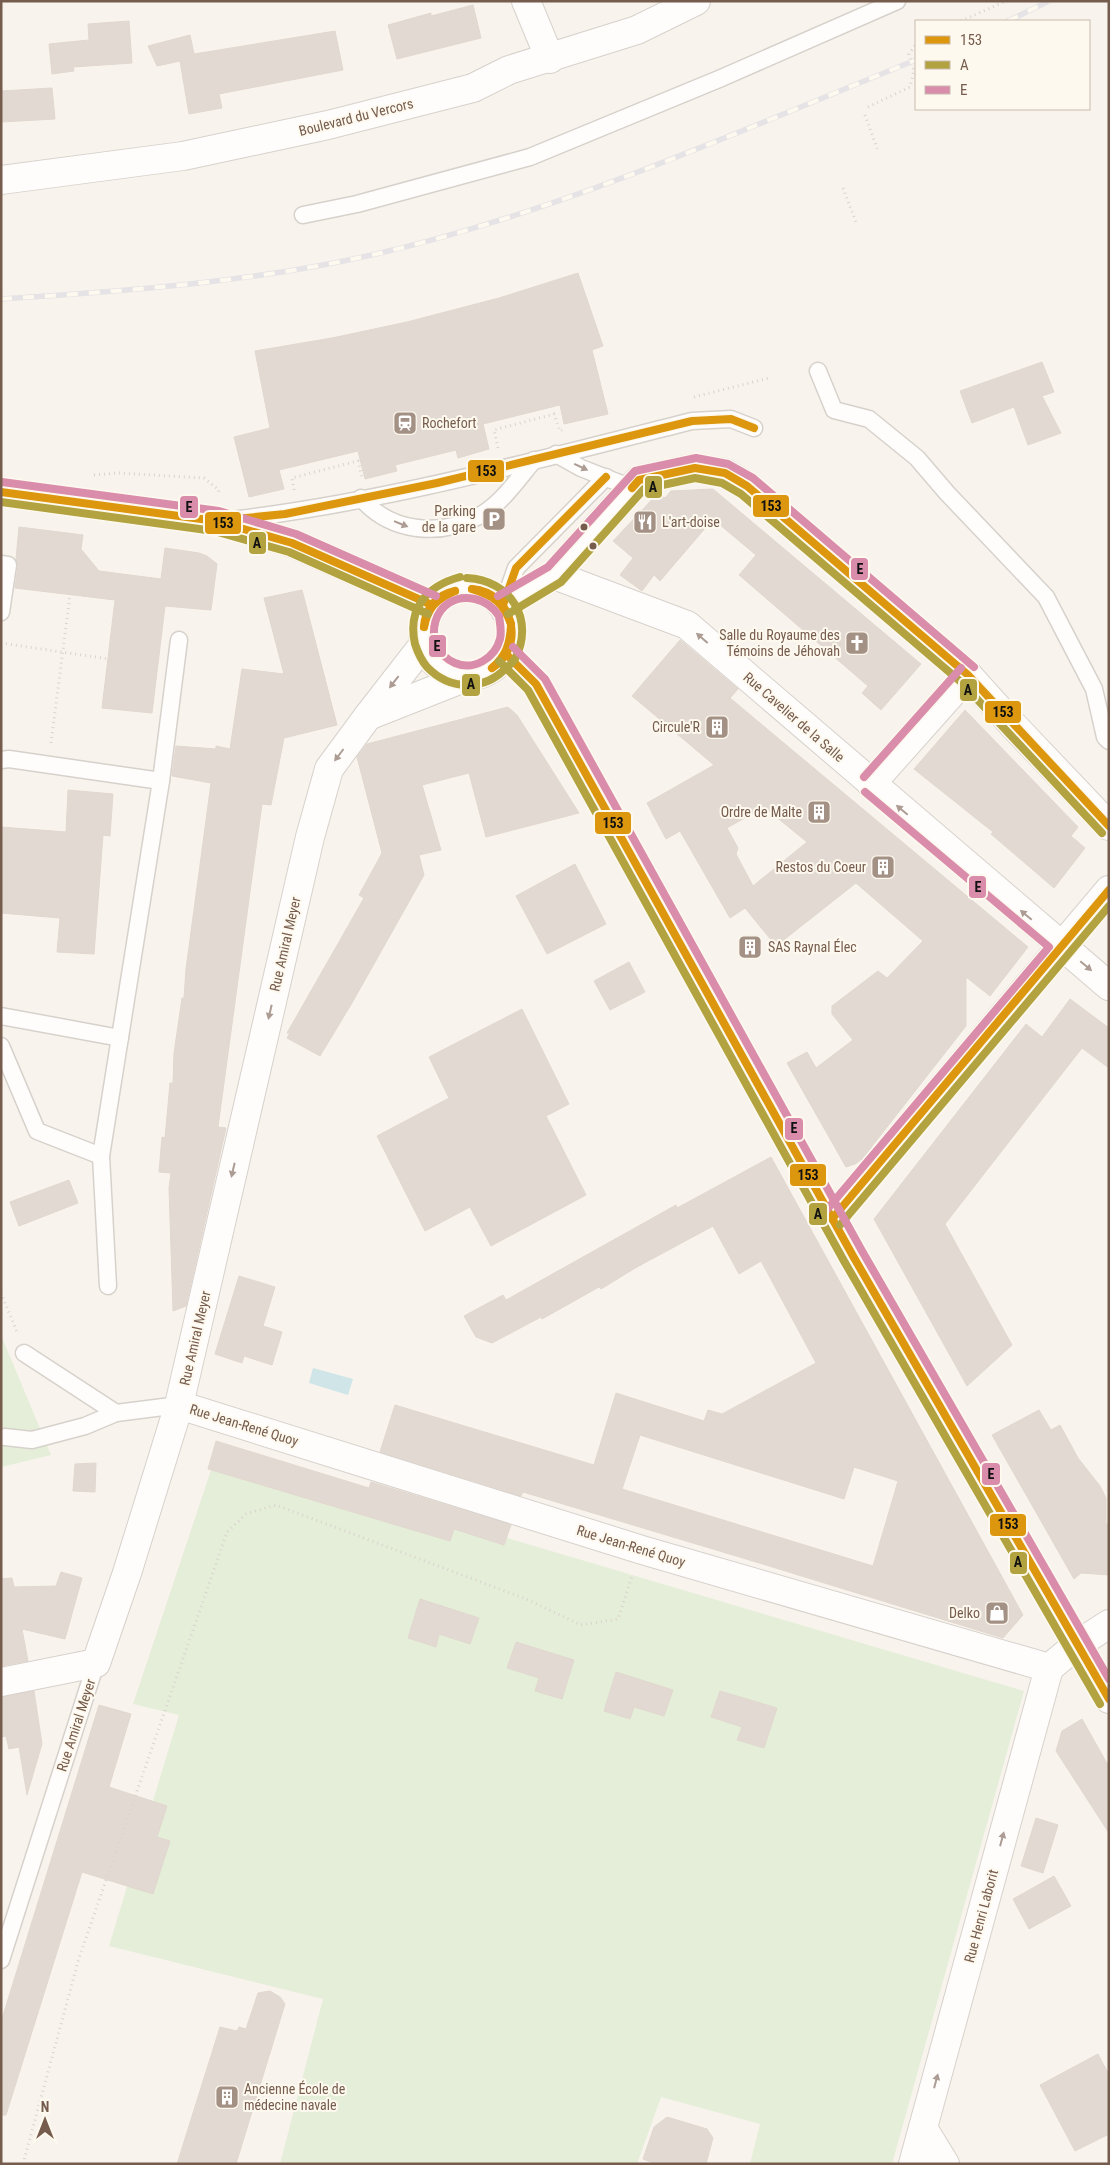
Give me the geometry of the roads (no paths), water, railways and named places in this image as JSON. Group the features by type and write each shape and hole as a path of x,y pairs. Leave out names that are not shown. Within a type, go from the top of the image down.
{"street":[{"path":"526,1 550,59"},
{"name":"Boulevard du Vercors","path":"1,180 183,156 299,132 473,88 509,70 550,59 637,30 696,1"},
{"path":"503,605 554,575 639,480 695,468 725,473 747,486 968,674 1012,724 1109,826"},
{"path":"1,492 216,521 292,543 432,604"},
{"name":"Rue Cavelier de la Salle","path":"554,575 687,625 1109,986"},
{"path":"368,716 468,676 483,674 496,666 506,654 511,642 512,629 509,616 503,605 492,594 478,588 463,587 440,596 432,604 425,616 422,630 424,644 430,656 440,667 454,674 468,676"},
{"name":"Rue Amiral Meyer","path":"96,1663 127,1573 179,1405 310,837 329,769 424,644"},
{"path":"506,654 536,684 832,1219 1109,1699"},
{"path":"871,784 968,674"},
{"path":"832,1219 1109,890"},
{"name":"Rue Jean-René Quoy","path":"179,1405 642,1550 1049,1668"},
{"path":"1049,1668 1078,1644 1109,1624"},
{"path":"1,1682 96,1663"},
{"name":"Rue Henri Laborit","path":"913,2164 1049,1668"},
{"path":"923,2128 945,2164"}],"lane":[{"path":"303,215 357,204 530,157 718,79 896,1"},
{"path":"818,371 834,410 869,419 917,458 947,493 1046,597 1094,689 1106,737 1109,741"},
{"path":"216,521 285,514 363,492 437,483 692,422 731,419 754,428"},
{"path":"556,454 581,468 632,488"},
{"path":"363,492 373,512 412,529 449,528 478,517 497,502 534,460"},
{"path":"503,605 516,568 606,477"},
{"path":"1,564 8,565 1,612"},
{"path":"108,1286 101,1156 161,781 179,640"},
{"path":"1,760 9,759 161,781"},
{"path":"1,1016 120,1038"},
{"path":"1,1046 37,1131 101,1156"},
{"path":"24,1353 116,1413"},
{"path":"5,1436 32,1440 85,1426 116,1413 179,1405"},
{"name":"Rue Amiral Meyer","path":"1,1960 96,1663"}],"railway":[{"path":"1010,20 1049,1"},
{"path":"1,299 143,289 284,272 376,254 446,236 514,216 650,168 915,60"}],"place":[{"name":"Rochefort","path":"405,423"},
{"name":"Parking de la gare","path":"494,519"},
{"name":"L'art-doise","path":"645,522"},
{"name":"Salle du Royaume des Témoins de Jéhovah","path":"857,643"},
{"name":"Circule'R","path":"717,727"},
{"name":"Ordre de Malte","path":"819,812"},
{"name":"Restos du Coeur","path":"883,867"},
{"name":"SAS Raynal Élec","path":"750,947"},
{"name":"Delko","path":"997,1613"},
{"name":"Ancienne École de médecine navale","path":"227,2097"}]}
